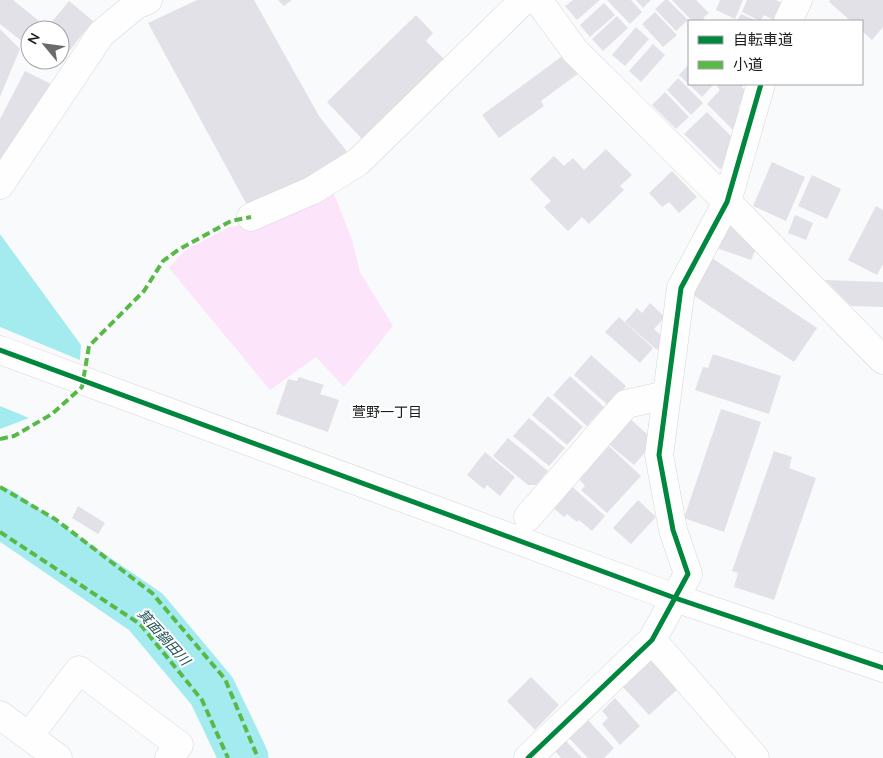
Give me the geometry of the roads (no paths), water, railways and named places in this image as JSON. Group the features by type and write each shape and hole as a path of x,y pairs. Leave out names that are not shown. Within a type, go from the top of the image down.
{"street":[{"path":"0,185 102,34 136,5 148,0"},
{"path":"251,218 313,190 358,162 524,0"},
{"path":"538,0 575,51 883,360"},
{"path":"788,20 798,0"},
{"path":"528,758 652,640 688,574 673,530 659,455 681,288 727,202 761,85"},
{"path":"0,350 675,598 883,668"},
{"path":"528,516 626,404 667,395"},
{"path":"652,640 755,758"},
{"path":"29,736 79,670 178,745 169,758"},
{"path":"0,715 58,758"}],"water":[{"path":"0,234 81,345 80,360 0,327"},
{"path":"0,406 29,418 0,429"}],"waterway":[{"name":"箕面鍋田川","path":"0,512 146,612 212,691 244,758"}],"district":[{"name":"萱野一丁目","path":"387,412"}]}
